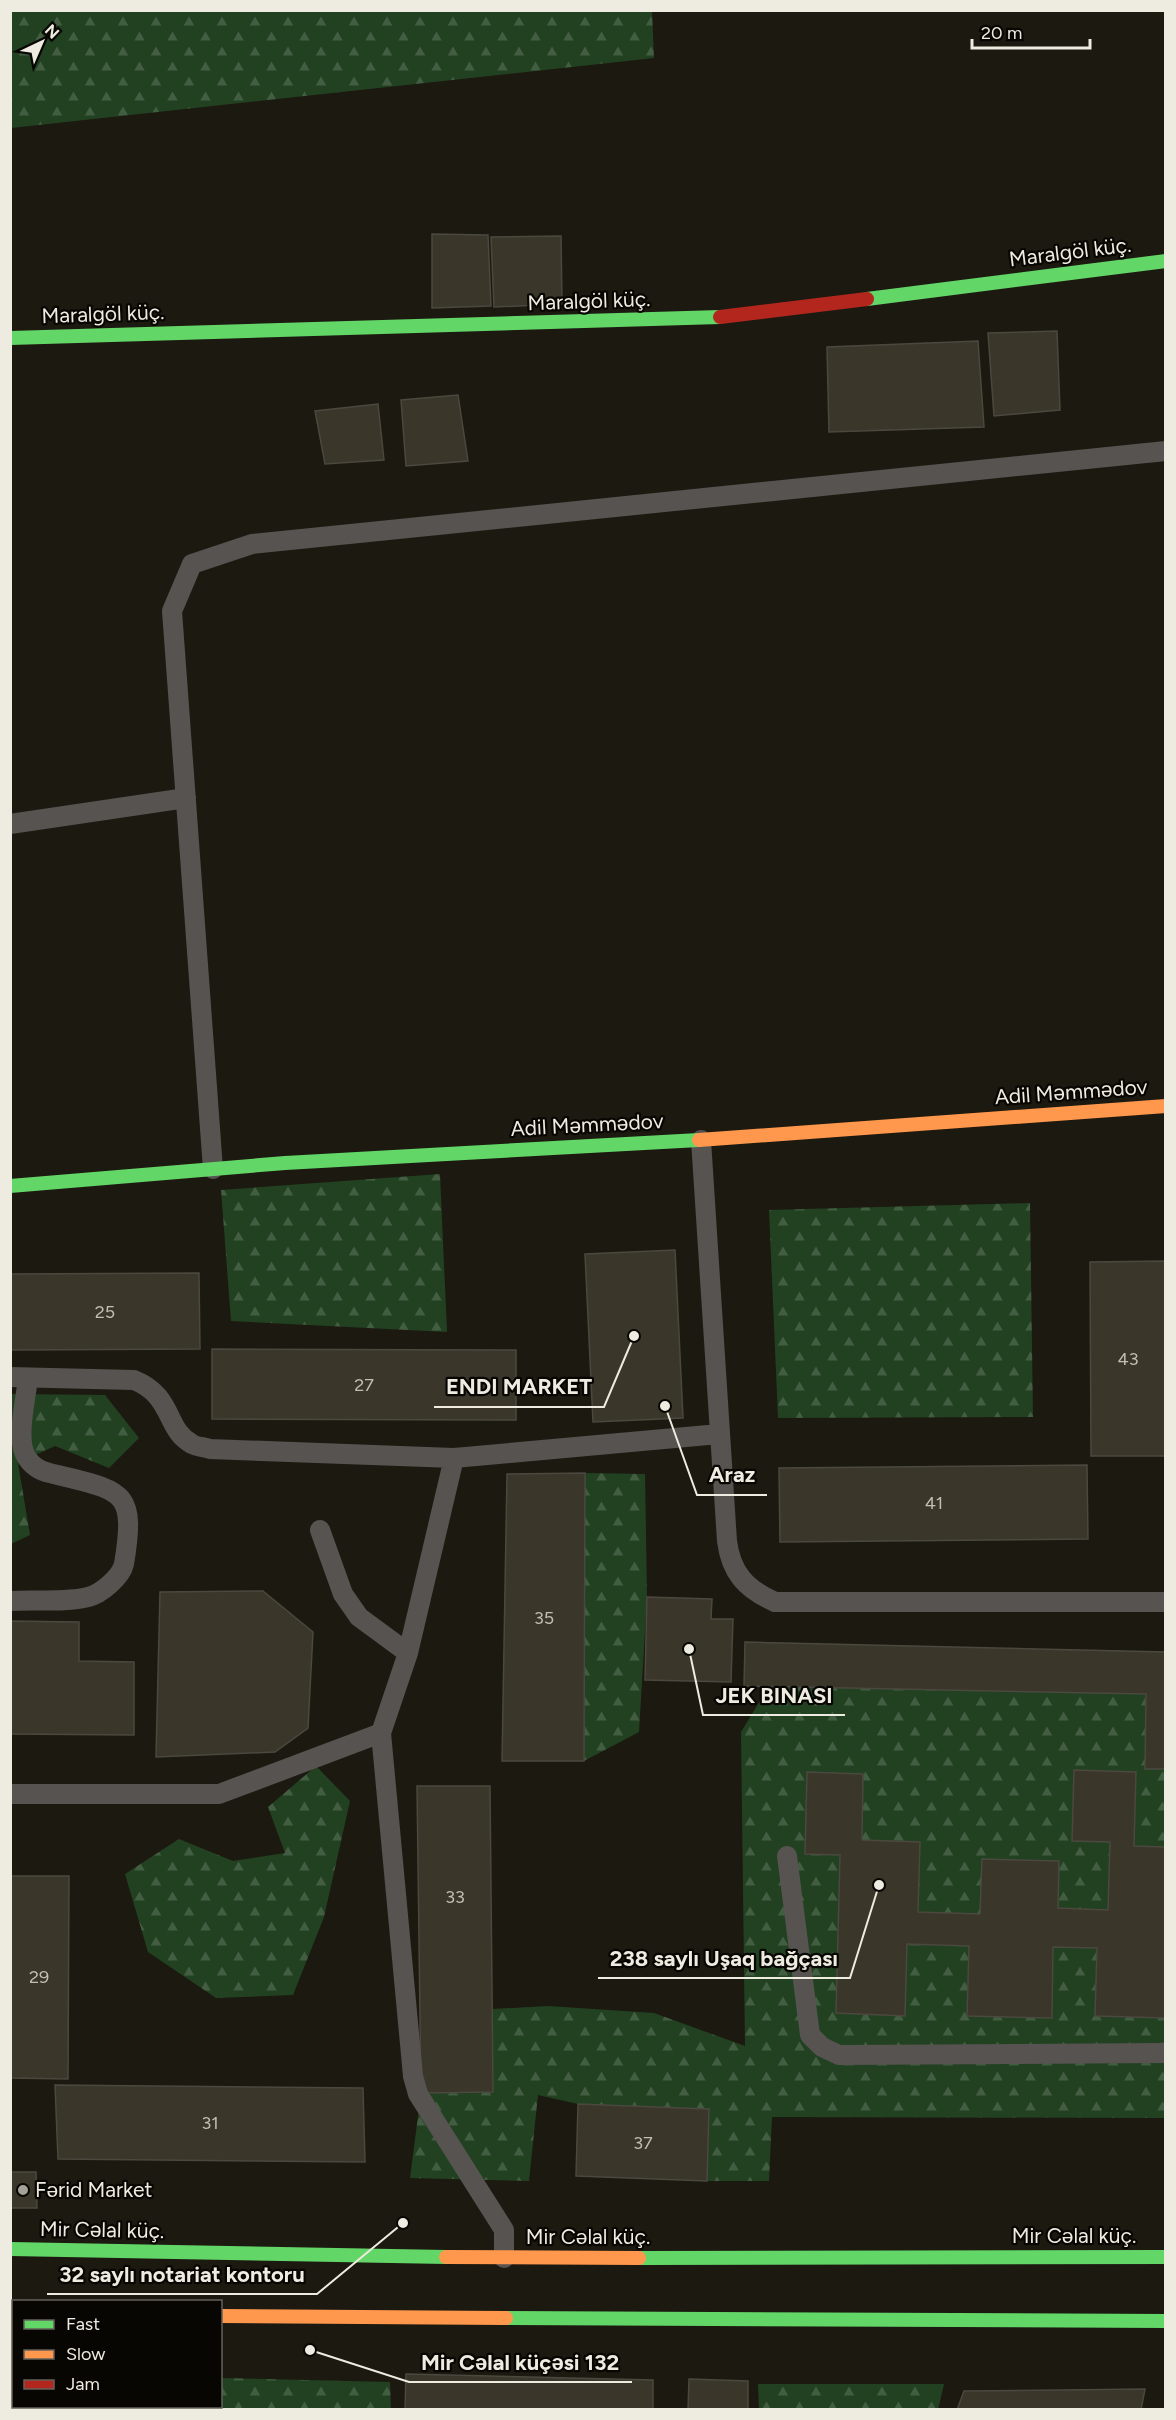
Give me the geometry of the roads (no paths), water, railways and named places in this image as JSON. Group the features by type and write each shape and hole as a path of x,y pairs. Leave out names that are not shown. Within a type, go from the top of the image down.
{"street":[{"name":"Maralgöl küç.","path":"10,338 706,319 1166,261"},
{"name":"Adil Məmmədov","path":"10,1186 213,1169 701,1140 1166,1106"},
{"name":"Mir Cəlal küç.","path":"10,2249 504,2258 1166,2257"},
{"path":"222,2316 1166,2321"}],"lane":[{"path":"213,1169 172,611 192,564 252,544 1166,451"},
{"path":"10,824 186,798"},
{"path":"701,1140 719,1434 730,1563 757,1594 776,1602 1166,1602"},
{"path":"10,1601 89,1597 108,1586 123,1568 130,1520 124,1500 108,1488 39,1470 28,1459 21,1446 19,1378 134,1380 147,1385 161,1397 179,1434 192,1444 210,1449 454,1458 719,1434"},
{"path":"454,1458 408,1653 381,1733 413,2076 418,2094 504,2230 504,2258"},
{"path":"320,1530 343,1594 359,1617 408,1653"},
{"path":"10,1794 219,1794 381,1733"},
{"path":"787,1856 810,2035 822,2047 839,2055 1166,2053"}],"place":[{"name":"ENDI MARKET","path":"634,1336"},
{"name":"Araz","path":"665,1406"},
{"name":"JEK BINASI","path":"689,1649"},
{"name":"238 saylı Uşaq bağçası","path":"879,1885"},
{"name":"Fərid Market","path":"23,2190"},
{"name":"32 saylı notariat kontoru","path":"403,2223"},
{"name":"Mir Cəlal küçəsi 132","path":"310,2350"}]}
